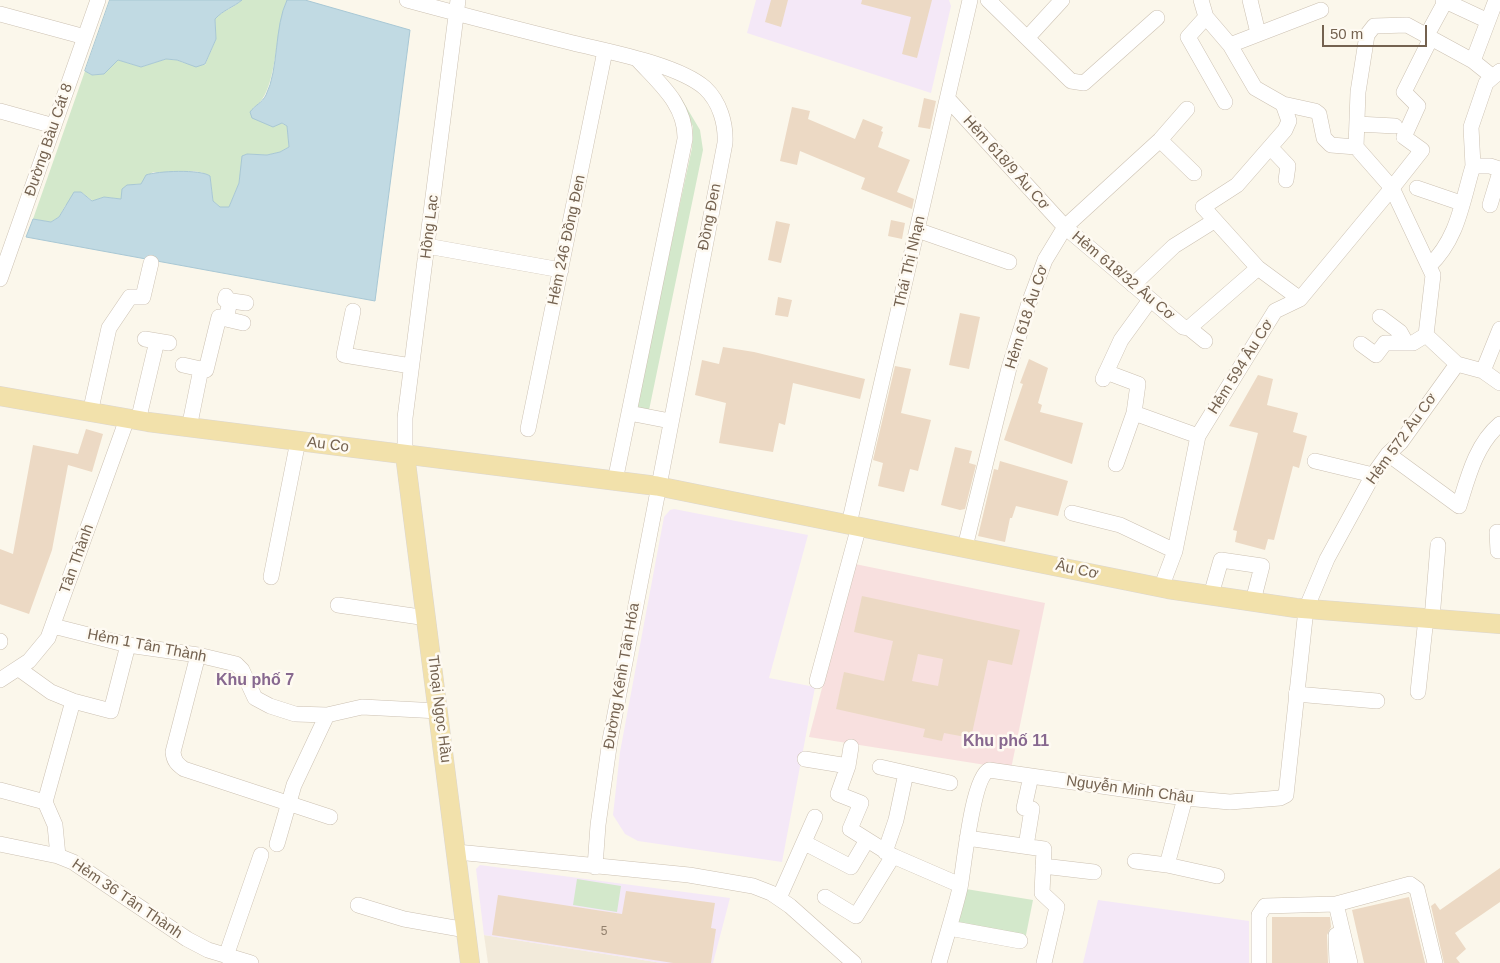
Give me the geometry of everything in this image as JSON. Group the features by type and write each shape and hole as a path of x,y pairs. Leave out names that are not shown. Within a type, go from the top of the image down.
{"main road":[{"name":"Au Co","path":"0,396 132,420 189,428 657,486"},
{"name":"Thoại Ngọc Hầu","path":"406,455 470,963"},
{"name":"Âu Cơ","path":"657,486 1161,588 1306,609 1500,624"}],"street":[{"name":"Đường Bàu Cát 8","path":"0,279 98,0"},
{"name":"Đồng Đen","path":"407,0 458,7 679,73 704,87 715,101 725,127 725,144 657,486"},
{"name":"Thái Thị Nhạn","path":"817,681 854,525 917,230 970,0"},
{"path":"988,0 1072,81 1084,83 1157,18"},
{"path":"1028,37 1062,0"},
{"path":"1200,0 1206,18 1230,45 1255,88 1283,104 1312,109 1319,114 1324,138 1331,145 1356,147"},
{"path":"1250,0 1258,33"},
{"path":"1473,61 1496,0"},
{"path":"1429,37 1444,1 1488,21"},
{"name":"Hồng Lạc","path":"406,455 404,425 458,7"},
{"path":"1230,45 1321,10"},
{"path":"0,14 85,37"},
{"path":"1206,18 1188,37 1225,102"},
{"path":"1426,336 1433,275 1392,188 1356,147 1358,92 1367,35 1374,26 1407,25 1496,74 1486,83 1471,127 1473,166 1461,203 1460,218 1442,254 1429,266"},
{"name":"Hẻm 594 Âu Cơ","path":"1161,588 1175,551 1198,436 1275,311 1300,299 1422,150 1404,137 1418,106 1404,92 1429,37"},
{"name":"Hẻm 246 Đồng Đen","path":"528,429 606,51"},
{"path":"616,481 685,139 684,123 679,108 638,60"},
{"name":"Hẻm 618/9 Âu Cơ","path":"948,99 1065,227"},
{"path":"1283,104 1289,121 1285,130 1237,185 1203,207 1258,268 1300,299"},
{"name":"Hẻm 618 Âu Cơ","path":"965,547 1010,368 1029,303 1045,260 1065,227 1160,140 1187,109"},
{"path":"0,111 54,126"},
{"path":"1357,124 1395,126"},
{"path":"1160,140 1194,173"},
{"path":"1270,147 1288,166 1286,180"},
{"path":"1473,166 1490,166 1500,171 1490,205"},
{"path":"1417,188 1461,203"},
{"path":"1133,285 1174,246 1214,221"},
{"name":"Hẻm 618/32 Âu Cơ","path":"1065,227 1183,327 1189,328 1205,341"},
{"path":"917,230 1009,262"},
{"path":"427,246 561,270"},
{"path":"90,412 109,328 130,297 143,296 151,263"},
{"path":"1189,328 1258,268"},
{"path":"226,319 234,299"},
{"path":"1116,464 1134,413 1138,384 1104,375 1121,340 1150,300"},
{"path":"353,310 344,355 411,366"},
{"path":"183,365 206,370 219,317 243,323"},
{"path":"1380,317 1400,332 1405,341"},
{"path":"1482,371 1500,329"},
{"path":"1361,344 1376,354 1385,343 1405,341 1413,343 1426,336"},
{"path":"1426,336 1457,364 1482,371 1500,383"},
{"name":"Tân Thành","path":"0,680 19,669 43,646 53,626 132,420 157,341"},
{"name":"Hẻm 572 Âu Cơ","path":"1306,609 1327,559 1373,476 1388,454 1401,442 1457,364"},
{"path":"189,428 201,369"},
{"path":"629,413 670,421"},
{"path":"1134,413 1198,436"},
{"path":"1388,454 1459,506 1471,466 1489,433 1500,424"},
{"path":"271,578 298,441"},
{"path":"1315,461 1373,476"},
{"name":"Đường Kênh Tân Hóa","path":"595,867 598,825 610,740 657,486"},
{"path":"1072,513 1120,526 1175,551"},
{"path":"1497,532 1498,551 1500,551"},
{"path":"1418,692 1438,545"},
{"path":"1211,595 1221,560 1262,566 1253,602"},
{"path":"338,605 427,618"},
{"name":"Nguyễn Minh Châu","path":"939,963 960,886 967,838 980,779 985,772 994,770 1186,798 1230,802 1280,798 1286,795 1306,609"},
{"name":"Hẻm 1 Tân Thành","path":"53,626 128,645 198,655 240,666 252,695 270,706 295,714 327,715"},
{"path":"19,669 51,692 73,701 111,711 128,645"},
{"path":"198,655 174,752 174,760 184,769 330,817"},
{"path":"1296,694 1377,702"},
{"path":"58,856 55,824 45,802 73,701"},
{"path":"277,844 294,786 327,715 362,707 439,711"},
{"path":"851,747 848,766 838,794 861,803 850,829 889,854 960,886"},
{"path":"806,759 848,766"},
{"path":"880,768 950,783"},
{"path":"825,897 856,916 889,854 906,773"},
{"path":"1026,846 1032,809 1024,808 1031,776"},
{"path":"0,790 45,802"},
{"path":"1167,865 1186,798"},
{"path":"779,898 815,817"},
{"path":"967,838 1044,849 1042,893 1057,907 1044,963"},
{"path":"805,843 851,868 866,840"},
{"name":"Hẻm 36 Tân Thành","path":"0,844 58,856 78,865 187,939 226,956 251,963"},
{"path":"457,852 725,880 753,886 779,898 854,963"},
{"path":"226,956 261,855"},
{"path":"1135,861 1167,865 1217,876"},
{"path":"1043,866 1094,872"},
{"path":"1259,963 1259,915 1265,906 1336,904 1406,885 1414,886 1417,889 1435,963"},
{"path":"1336,904 1337,963"},
{"path":"1336,904 1350,963"},
{"path":"358,905 404,919 466,930"},
{"path":"949,928 1020,941"}],"shaded area":[{"path":"756,0 949,0 951,6 931,93 747,33"},
{"path":"674,509 808,535 769,678 815,687 782,862 638,841 625,834 613,815 620,752 664,517 670,510"},
{"path":"855,564 1045,603 1011,769 809,737"},
{"path":"480,865 730,898 713,963 662,963 484,935 476,869"},
{"path":"1098,900 1249,921 1249,963 1083,963"},
{"path":"484,935 662,963 488,963"}],"green space":[{"path":"242,0 287,0 280,26 272,75 261,100 253,108 287,126 289,147 280,152 267,155 247,154 243,156 239,183 229,207 220,207 213,201 210,177 204,173 190,171 153,172 141,184 135,184 121,199 104,197 93,201 81,192 65,206 59,217 51,222 33,219 85,71 92,75 104,74 118,60 141,67 166,59 205,65 216,39 215,19"},
{"path":"681,98 700,130 703,150 648,415 635,412 692,148 693,127"},
{"path":"577,879 621,886 617,912 573,905"},
{"path":"966,889 1033,900 1025,940 956,927"}],"water":[{"path":"110,0 242,0 215,19 216,39 205,64 196,67 177,60 166,59 141,67 118,60 104,74 92,75 85,71"},
{"path":"287,0 305,0 410,30 375,301 26,237 33,219 51,222 59,217 74,192 81,192 92,201 104,197 121,199 122,189 127,185 141,184 146,175 152,174 179,171 198,172 210,176 213,201 220,207 229,207 239,183 242,156 247,154 267,155 280,152 289,147 287,126 282,123 273,127 252,118 250,112 264,98 270,85 280,23"}],"building":[{"path":"771,0 788,0 781,27 765,22"},
{"path":"862,0 932,0 917,58 902,54 911,17 861,4"},
{"path":"924,98 936,101 930,129 918,127"},
{"path":"792,107 810,111 808,119 855,139 863,119 883,127 878,147 910,160 897,192 914,199 912,209 861,189 865,178 800,151 797,165 780,161"},
{"path":"891,220 905,223 902,239 888,236"},
{"path":"776,221 790,224 781,263 768,260"},
{"path":"778,297 792,300 788,317 775,315"},
{"path":"960,313 980,317 969,369 949,365"},
{"path":"723,347 754,352 865,379 860,399 793,383 785,425 779,423 773,452 719,443 726,403 695,395 702,360 719,364"},
{"path":"1029,359 1048,368 1038,403 1042,405 1040,412 1083,423 1072,464 1004,440 1023,384 1020,383"},
{"path":"895,366 911,369 901,413 931,420 918,471 910,469 904,492 878,486 883,463 873,460"},
{"path":"1258,375 1273,379 1267,405 1298,413 1293,432 1307,436 1299,468 1293,466 1274,540 1268,539 1265,550 1235,542 1237,531 1233,530 1258,433 1229,426"},
{"path":"86,429 103,434 92,472 68,465 52,550 29,614 0,604 0,549 13,554 33,445 78,454"},
{"path":"955,447 972,451 969,463 976,465 965,509 960,510 941,505"},
{"path":"1000,461 1068,481 1058,516 1016,506 1012,518 1010,518 1005,542 978,536 994,469 998,470"},
{"path":"862,596 1020,630 1012,665 988,660 971,738 944,733 942,741 923,737 925,729 836,709 844,672 884,681 893,641 854,632","holes":["918,654 943,659 938,686 912,681"]},
{"path":"1500,868 1500,902 1455,933 1466,949 1456,958 1460,963 1444,963 1431,906 1435,903 1440,910"},
{"path":"626,891 715,903 711,928 716,929 711,963 673,963 492,935 498,895 622,914"},
{"path":"1409,897 1425,963 1364,963 1352,910"},
{"path":"1272,917 1330,917 1331,927 1327,935 1328,963 1272,963"}],"district":[{"name":"Khu phố 7","path":"255,681"},
{"name":"Khu phố 11","path":"1006,742"}]}
